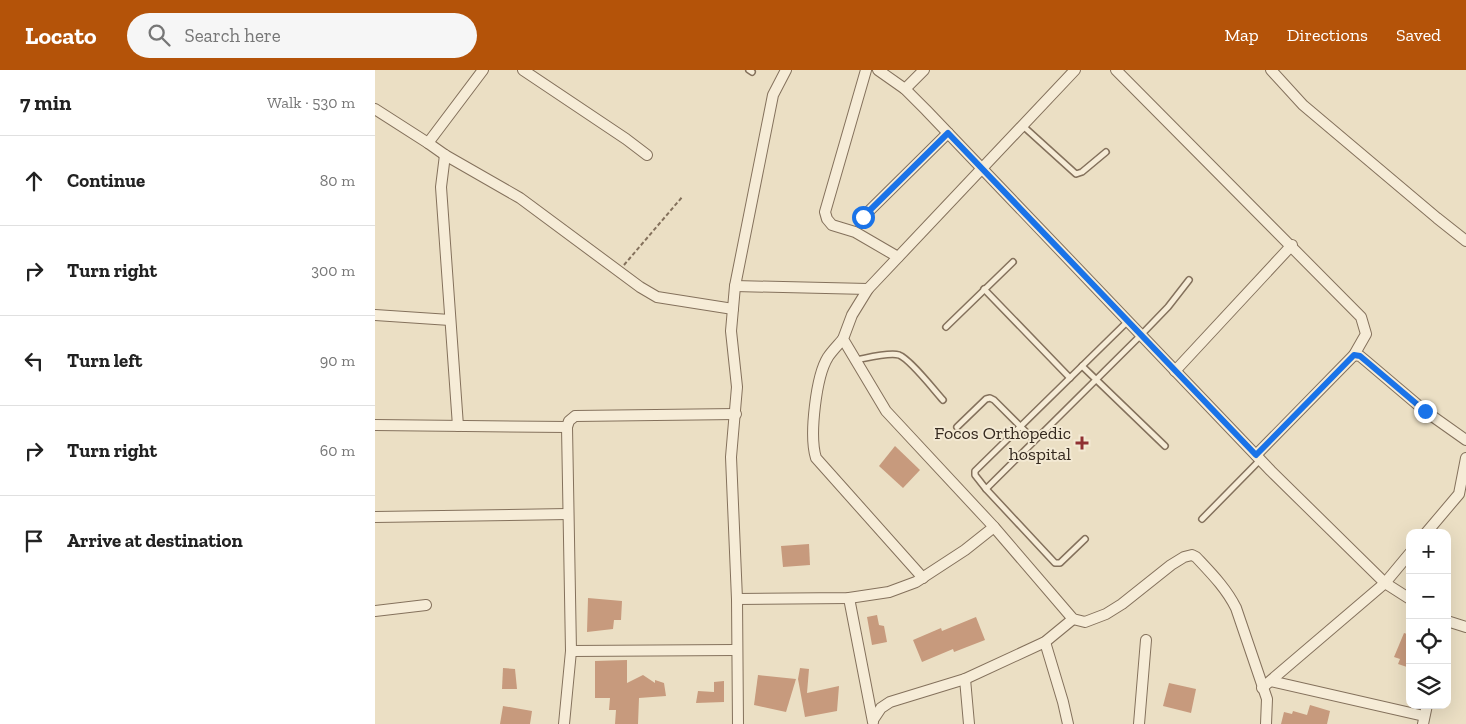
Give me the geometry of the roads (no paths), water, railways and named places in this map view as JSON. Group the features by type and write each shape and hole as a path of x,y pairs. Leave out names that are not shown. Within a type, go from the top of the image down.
{"street":[{"path":"429,143 483,70"},
{"path":"523,70 647,155"},
{"path":"738,724 737,599 731,457 737,387 731,331 735,286 773,95 786,70"},
{"path":"866,70 825,212 827,219 832,225 855,232 898,257"},
{"path":"878,70 905,89 1258,457 1385,583 1406,596"},
{"path":"905,89 924,70"},
{"path":"923,578 816,458 813,449 816,399 823,369 828,358 843,339 852,315 868,289 1075,70"},
{"path":"1116,70 1361,317 1366,334 1354,355 1258,457"},
{"path":"1271,70 1303,105 1437,218 1465,238"},
{"path":"375,109 445,155 520,198 640,287 657,297 733,309"},
{"path":"863,217 948,133"},
{"path":"445,155 441,187 458,426"},
{"path":"1175,371 1292,246"},
{"path":"735,286 868,289"},
{"path":"375,315 450,320"},
{"path":"843,339 886,411 995,527 1073,619 1085,622 1107,614 1171,565 1184,557 1192,555 1196,557 1217,579 1236,608 1267,699 1266,724"},
{"path":"1354,355 1360,356 1425,411 1466,440"},
{"path":"564,724 571,651 567,427 569,421 575,416 735,414"},
{"path":"375,425 567,427"},
{"path":"1430,529 1462,496 1466,458"},
{"path":"375,517 568,514"},
{"path":"737,599 849,598 889,592 923,578 995,527"},
{"path":"1262,688 1385,583 1406,557"},
{"path":"849,598 873,722"},
{"path":"375,611 427,605"},
{"path":"873,722 881,708 890,702 965,679 1045,642 1073,619"},
{"path":"1451,623 1466,627"},
{"path":"1139,724 1145,640"},
{"path":"1045,642 1068,724"},
{"path":"571,651 737,650"},
{"path":"965,679 969,724"},
{"path":"1271,681 1425,715"}],"lane":[{"path":"1023,126 1076,174 1082,172 1105,152"},
{"path":"945,327 1013,262"},
{"path":"986,489 1141,335 1168,307 1189,280"},
{"path":"984,289 1069,378"},
{"path":"1085,538 1066,560 1055,563 986,489 975,475 975,471 1128,321"},
{"path":"856,360 891,354 899,355 908,361 943,400"},
{"path":"1082,366 1165,446"},
{"path":"957,427 986,399 990,398 1034,440"},
{"path":"1201,519 1258,457"}],"place":[{"name":"Focos Orthopedic hospital","path":"1082,443"}]}
